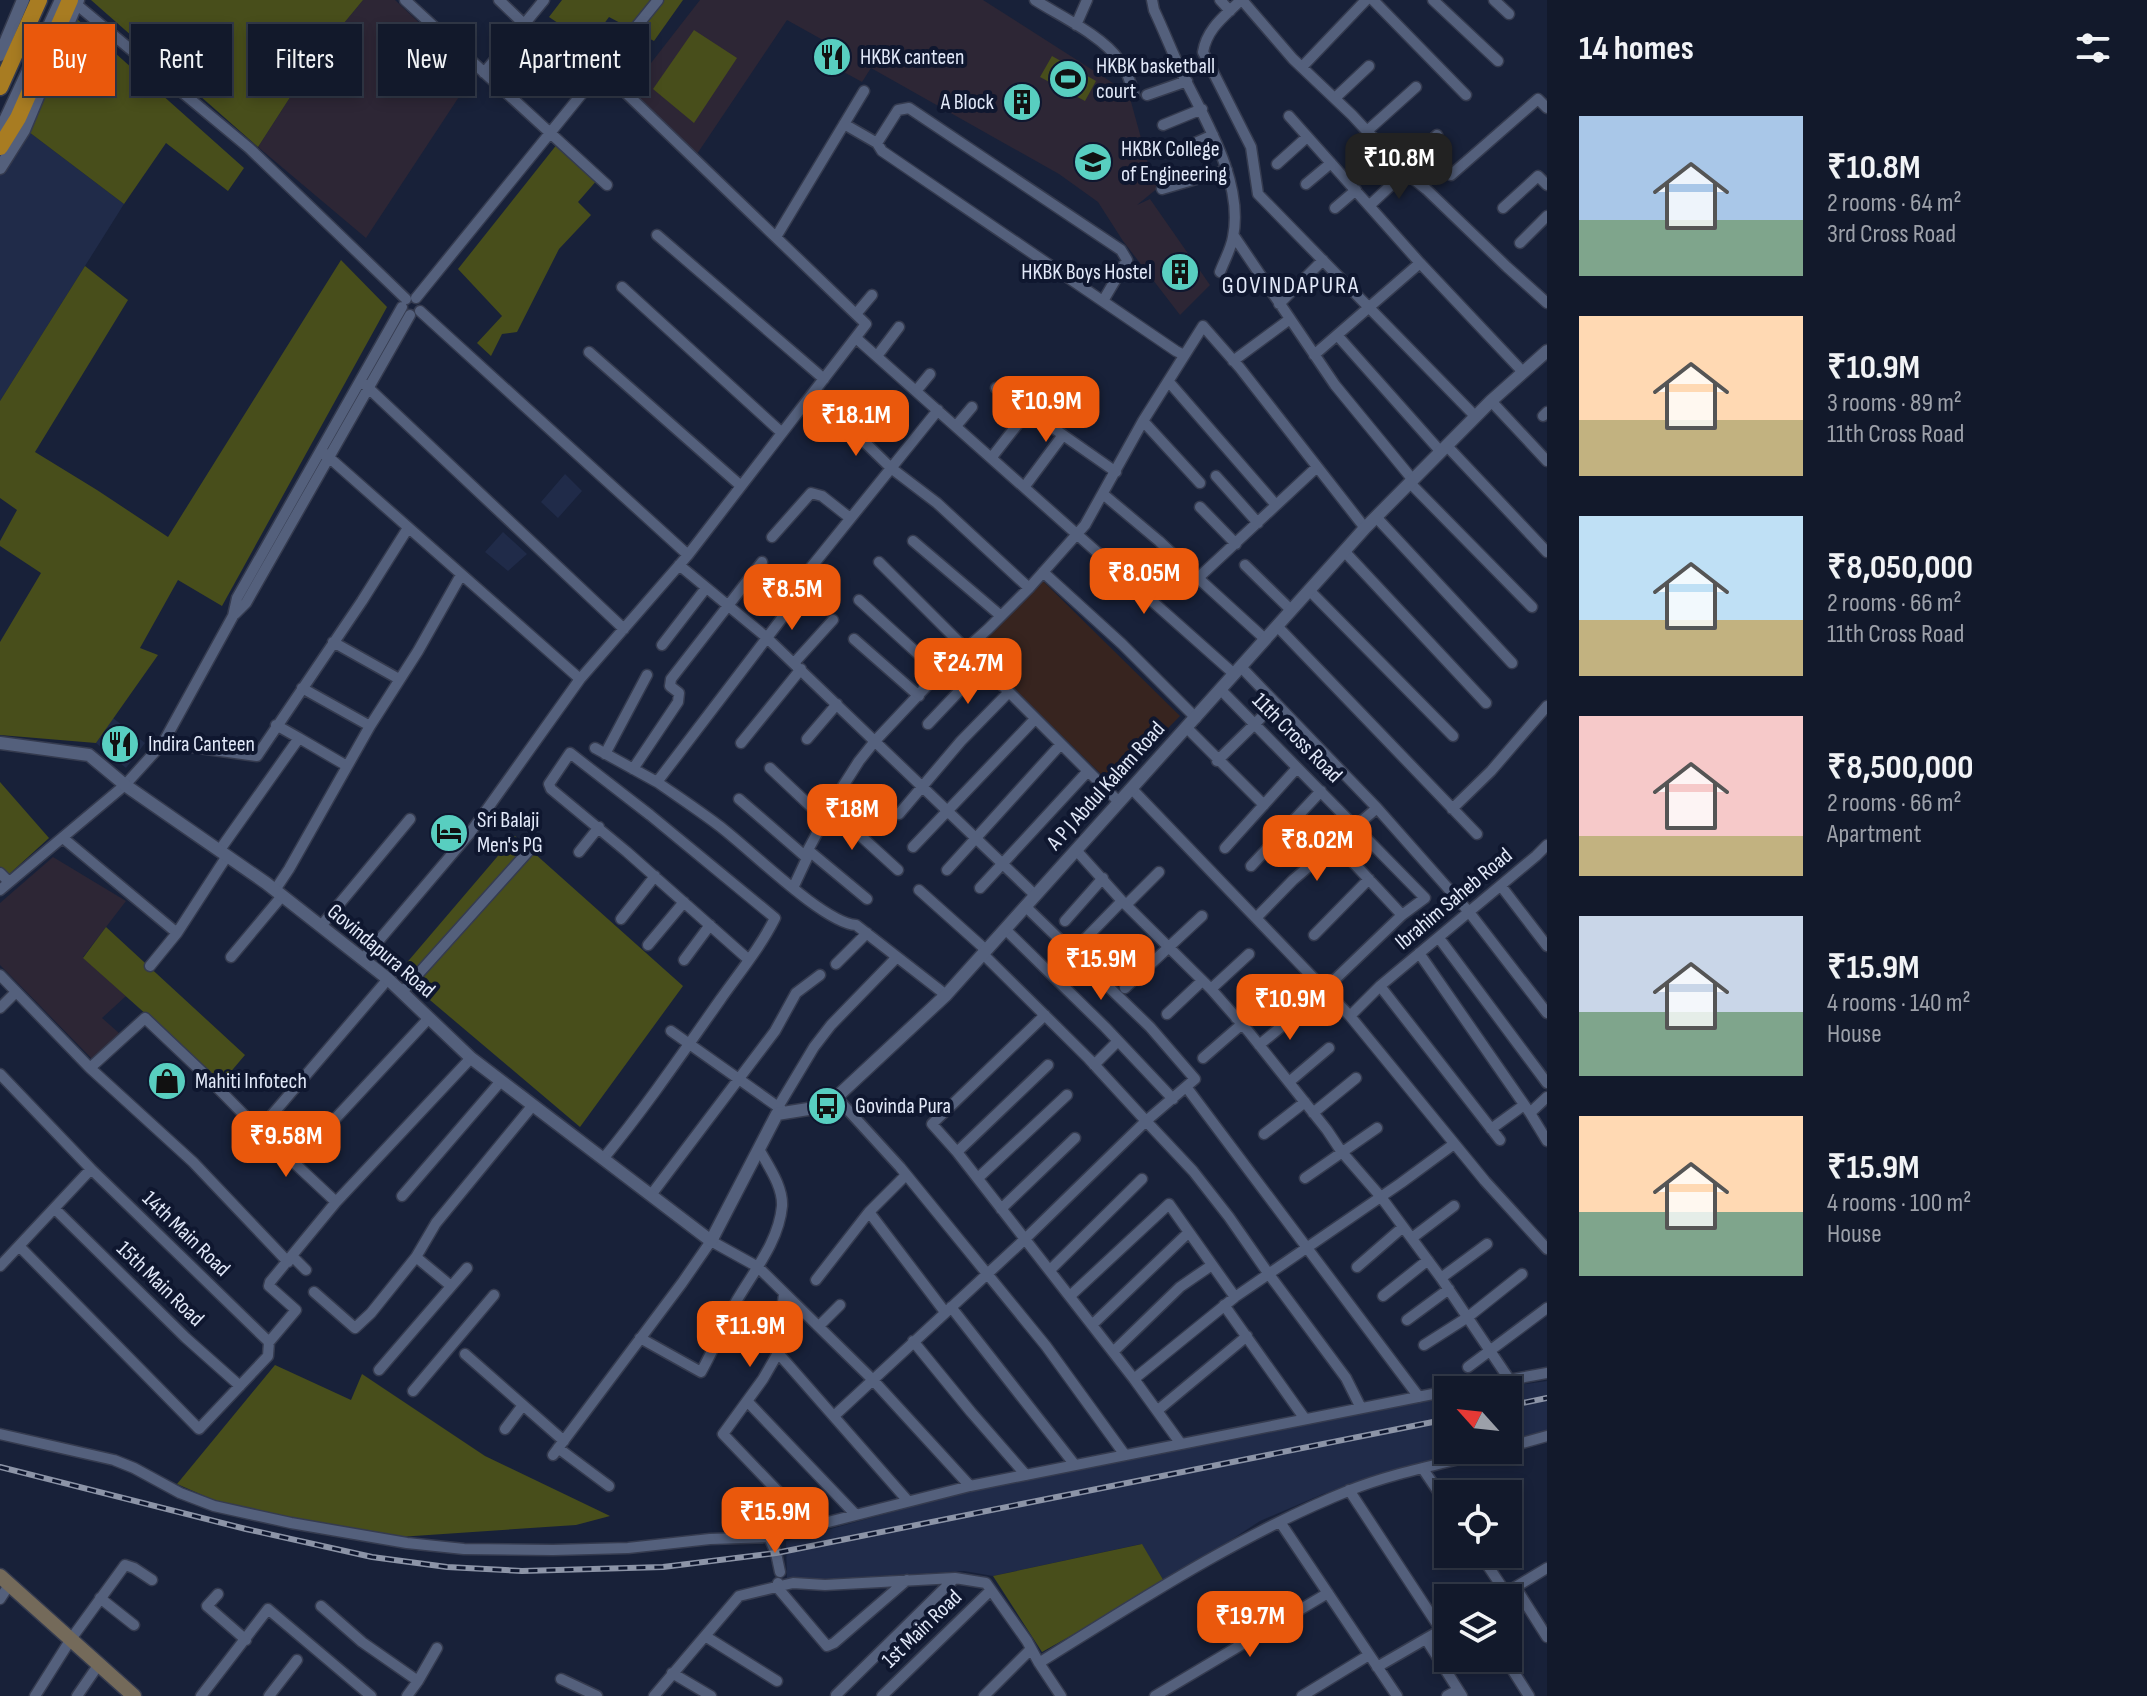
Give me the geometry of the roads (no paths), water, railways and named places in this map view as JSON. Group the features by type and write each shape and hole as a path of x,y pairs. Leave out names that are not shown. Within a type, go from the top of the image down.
{"highway":[{"path":"0,87 39,0"},
{"path":"0,147 18,118 75,1"}],"main road":[{"path":"4,1580 134,1696"}],"street":[{"path":"0,55 23,0"},
{"path":"0,131 61,0"},
{"path":"405,0 607,185"},
{"path":"499,0 524,24 544,0"},
{"path":"639,24 658,0"},
{"path":"1076,25 1087,0"},
{"path":"1152,0 1213,135 1233,193 1234,236 1220,272"},
{"path":"1220,0 1230,11"},
{"path":"1476,417 1258,194 1251,147 1203,52 1211,29 1242,0 1302,67 1403,170 1547,303"},
{"path":"1302,67 1366,0"},
{"path":"1373,0 1466,95"},
{"path":"1433,0 1498,61"},
{"path":"1494,0 1509,14"},
{"path":"0,168 24,130 75,1 249,148 411,306 688,555"},
{"path":"1040,1 1098,39 1117,56 1129,75 1134,95"},
{"path":"484,73 491,64"},
{"path":"1335,98 1369,66"},
{"path":"1147,95 1187,81"},
{"path":"1367,131 1416,87"},
{"path":"776,237 864,91"},
{"path":"0,873 4,886 125,785 163,743 233,616 246,603 324,453 411,306 580,96"},
{"path":"363,959 470,833 580,679 688,555 866,324 629,96"},
{"path":"1451,175 1538,99 1547,108"},
{"path":"877,143 898,110 909,108 1121,250 1127,260 1103,301"},
{"path":"1163,125 1202,109"},
{"path":"1289,116 1420,263 1523,372"},
{"path":"844,124 877,143 882,151 1184,355"},
{"path":"1186,147 1213,135"},
{"path":"1370,205 1437,135"},
{"path":"1277,164 1307,137"},
{"path":"1306,184 1331,163"},
{"path":"1162,189 1227,170"},
{"path":"1503,208 1538,176 1547,185"},
{"path":"1335,208 1356,190"},
{"path":"1520,243 1547,216"},
{"path":"657,235 824,379"},
{"path":"1234,236 1335,385 1411,482 1532,607"},
{"path":"1279,304 1323,260"},
{"path":"1314,355 1420,263"},
{"path":"622,287 782,433"},
{"path":"856,314 872,295"},
{"path":"1233,361 1290,319"},
{"path":"793,888 830,808 875,741 939,673 1029,588 1085,525 1143,421 1203,326 1365,528"},
{"path":"877,356 899,327"},
{"path":"1337,335 1547,552"},
{"name":"11th Cross Road","path":"856,338 1077,534 1276,703 1377,808 1469,912 1547,1013"},
{"path":"589,352 741,486"},
{"name":"A P J Abdul Kalam Road","path":"782,1110 827,1106 946,995 1365,528 1491,401 1523,372 1545,358"},
{"path":"916,391 930,374"},
{"path":"1169,382 1276,505"},
{"path":"364,384 624,629"},
{"path":"996,388 1116,472"},
{"path":"1491,401 1547,461"},
{"path":"956,426 972,407"},
{"path":"804,576 938,410"},
{"path":"1143,421 1200,483"},
{"path":"845,423 891,468 937,503 1029,588"},
{"path":"992,457 1017,425"},
{"path":"1025,486 1060,439"},
{"path":"324,453 580,679"},
{"path":"1198,578 1317,467"},
{"path":"1216,476 1258,523"},
{"path":"772,537 811,493 822,496 850,518"},
{"path":"1103,494 1265,639"},
{"path":"1200,507 1236,544"},
{"path":"1376,517 1512,663"},
{"path":"163,743 257,756 408,528"},
{"path":"913,541 1001,616"},
{"path":"1344,551 1486,703"},
{"path":"633,769 678,702 679,693 670,686 671,679 762,562"},
{"path":"879,562 1119,802"},
{"path":"679,565 766,637 1035,895"},
{"path":"1245,565 1291,610"},
{"path":"1043,572 1122,644 1191,722 1217,761 1264,805"},
{"path":"231,957 278,893 370,726 461,575"},
{"path":"662,645 706,588"},
{"path":"1309,590 1453,736"},
{"path":"859,600 939,673"},
{"path":"657,782 792,605"},
{"path":"741,743 833,620"},
{"path":"1277,626 1477,834"},
{"path":"854,639 919,696"},
{"path":"333,642 399,679"},
{"path":"928,724 984,665"},
{"path":"647,675 600,751 657,782 719,826 793,888 846,924 856,925 946,995"},
{"path":"302,688 370,726"},
{"name":"11th Cross Road","path":"1220,689 1425,898 1402,915"},
{"path":"899,814 961,741 1009,692"},
{"path":"1217,761 1276,703"},
{"path":"807,739 837,704"},
{"path":"1452,809 1491,771 1547,706"},
{"path":"913,847 1035,719"},
{"path":"276,725 347,766"},
{"path":"150,966 177,933 223,854 299,738"},
{"name":"Govindapura Road","path":"0,743 89,755 125,785 321,926 388,979 471,1058 711,1241"},
{"path":"947,870 1061,744"},
{"path":"603,1159 690,1045 764,941 775,918 570,753 549,784 551,789 599,827 749,960"},
{"path":"770,768 824,819"},
{"path":"1225,848 1297,768"},
{"path":"980,888 1088,771"},
{"path":"1131,788 1350,1016 1485,1181 1547,1249"},
{"path":"1251,866 1321,791"},
{"path":"739,799 867,899"},
{"path":"830,808 898,870"},
{"path":"1256,918 1293,880 1377,808"},
{"path":"321,926 410,819"},
{"path":"579,852 599,827"},
{"path":"63,838 177,933"},
{"path":"1325,989 1402,915 1336,844"},
{"path":"402,992 534,845"},
{"name":"Ibrahim Saheb Road","path":"1350,1016 1380,986 1547,845"},
{"path":"1076,850 1124,903 1207,985 1259,1045 1412,1238 1507,1376"},
{"path":"1085,939 1159,872"},
{"path":"621,919 655,876"},
{"path":"1065,921 1103,878"},
{"path":"1314,935 1369,879"},
{"path":"1501,886 1547,946"},
{"path":"919,890 985,952 1202,1183 1346,1378 1361,1408"},
{"path":"648,945 684,902"},
{"path":"834,1416 1025,1239 1146,1121 1195,1079 1150,1027 1025,906"},
{"path":"1125,988 1202,916"},
{"path":"684,960 710,925"},
{"path":"1005,929 1173,1099"},
{"path":"836,964 867,933"},
{"path":"1439,938 1547,1083"},
{"path":"1419,953 1547,1141"},
{"path":"1167,1014 1249,954"},
{"path":"558,1448 711,1241 814,1047 831,1025 897,957"},
{"path":"0,975 90,1068 193,1162 290,1259 306,1270"},
{"path":"651,1195 775,1031 796,993 820,975"},
{"path":"259,1130 388,979"},
{"path":"1203,1058 1273,986"},
{"path":"1380,986 1500,1140"},
{"path":"0,1008 16,992"},
{"path":"1259,1045 1298,1013"},
{"path":"1045,1015 932,1124 1050,1270 1181,1444"},
{"path":"90,1068 145,1018 336,1202"},
{"path":"294,1163 429,1018"},
{"path":"671,1031 782,1110"},
{"path":"1094,1065 1118,1041"},
{"path":"1289,1082 1329,1048"},
{"path":"20,1247 199,1429 268,1356 269,1342 296,1310 269,1286 274,1276 336,1202 471,1058"},
{"path":"957,1152 1048,1065"},
{"name":"14th Main Road","path":"0,1074 91,1169 269,1342"},
{"path":"1313,1113 1356,1078"},
{"path":"402,1196 501,1081"},
{"path":"1187,1088 1419,1397"},
{"path":"978,1178 1067,1095"},
{"path":"1491,1129 1547,1097"},
{"path":"837,1098 906,1175 1046,1346 1125,1455"},
{"path":"1264,1134 1305,1102"},
{"path":"314,1292 355,1328 416,1257 436,1223 533,1105"},
{"path":"1305,1178 1377,1128"},
{"path":"1001,1209 1075,1138"},
{"path":"1134,1379 1224,1305 1454,1144"},
{"path":"640,1338 701,1372 776,1230 782,1204 776,1179 759,1149"},
{"path":"0,1266 91,1169"},
{"path":"816,1280 869,1212 906,1175"},
{"path":"1050,1270 1142,1179"},
{"path":"1070,1296 1169,1204 1235,1297"},
{"path":"1412,1238 1454,1206"},
{"name":"15th Main Road","path":"55,1209 186,1338 240,1386"},
{"path":"869,1212 1075,1465"},
{"path":"1357,1267 1403,1227"},
{"path":"1092,1325 1188,1233"},
{"path":"711,1241 758,1267 872,1379 970,1486"},
{"path":"1441,1278 1487,1244"},
{"path":"416,1257 451,1286"},
{"path":"1383,1296 1428,1260"},
{"path":"1113,1352 1180,1287 1212,1265"},
{"path":"379,1370 467,1268"},
{"path":"1424,1345 1468,1317 1522,1274"},
{"path":"1407,1320 1449,1289"},
{"path":"784,1293 778,1353 723,1434 811,1526"},
{"path":"413,1391 494,1295"},
{"path":"819,1326 840,1305"},
{"path":"1224,1305 1305,1419"},
{"path":"1468,1367 1547,1308"},
{"path":"1158,1410 1247,1336"},
{"path":"913,1341 1026,1475"},
{"path":"778,1353 908,1501"},
{"path":"465,1354 523,1405 558,1448 609,1486"},
{"path":"1522,1377 1547,1373"},
{"path":"0,1434 114,1460 214,1506 358,1536 445,1548 628,1548 710,1539 769,1537 970,1486 1434,1394"},
{"path":"747,1401 856,1515"},
{"path":"505,1429 523,1405"},
{"path":"0,1427 19,1432 27,1440"},
{"path":"1522,1443 1547,1436"},
{"path":"1039,1663 1168,1583 1280,1522 1349,1490 1442,1464"},
{"path":"1423,1469 1434,1485"},
{"path":"1349,1490 1434,1612"},
{"path":"1280,1522 1397,1696"},
{"path":"769,1537 780,1572 777,1587"},
{"path":"35,1696 71,1639 125,1565 152,1580"},
{"path":"1521,1584 1547,1568"},
{"path":"780,1572 793,1583"},
{"path":"654,1696 739,1596 793,1583 825,1585 955,1578 986,1583 1061,1696"},
{"path":"836,1695 955,1578"},
{"path":"0,1599 4,1580"},
{"path":"777,1587 827,1646 907,1580"},
{"name":"1st Main Road","path":"882,1696 991,1590"},
{"path":"1155,1696 1328,1593"},
{"path":"218,1594 207,1606 246,1640"},
{"path":"100,1598 134,1625"},
{"path":"321,1606 362,1642 418,1681"},
{"path":"201,1696 268,1609 371,1696"},
{"path":"1522,1610 1547,1637"},
{"path":"1377,1667 1434,1634"},
{"path":"705,1636 777,1681"},
{"path":"1426,1639 1460,1693 1447,1696"},
{"path":"407,1696 437,1648"},
{"path":"984,1696 1031,1649"},
{"path":"1302,1696 1369,1655"},
{"path":"269,1696 297,1660"},
{"path":"77,1696 99,1664"},
{"path":"1514,1672 1529,1696"},
{"path":"672,1673 711,1696"},
{"path":"561,1679 597,1696"}],"railway":[{"path":"1522,1403 1547,1398"},
{"path":"0,1467 246,1529 372,1557 447,1567 522,1571 663,1567 776,1553 1434,1422"}],"place":[{"name":"HKBK canteen","path":"832,57"},
{"name":"HKBK basketball court","path":"1068,79"},
{"name":"A Block","path":"1022,102"},
{"name":"HKBK College of Engineering","path":"1093,162"},
{"name":"HKBK Boys Hostel","path":"1180,272"},
{"name":"Indira Canteen","path":"120,744"},
{"name":"Sri Balaji Men's PG","path":"449,833"},
{"name":"Mahiti Infotech","path":"167,1081"},
{"name":"Govinda Pura","path":"827,1106"}],"district":[{"name":"GOVINDAPURA","path":"1291,285"}]}
